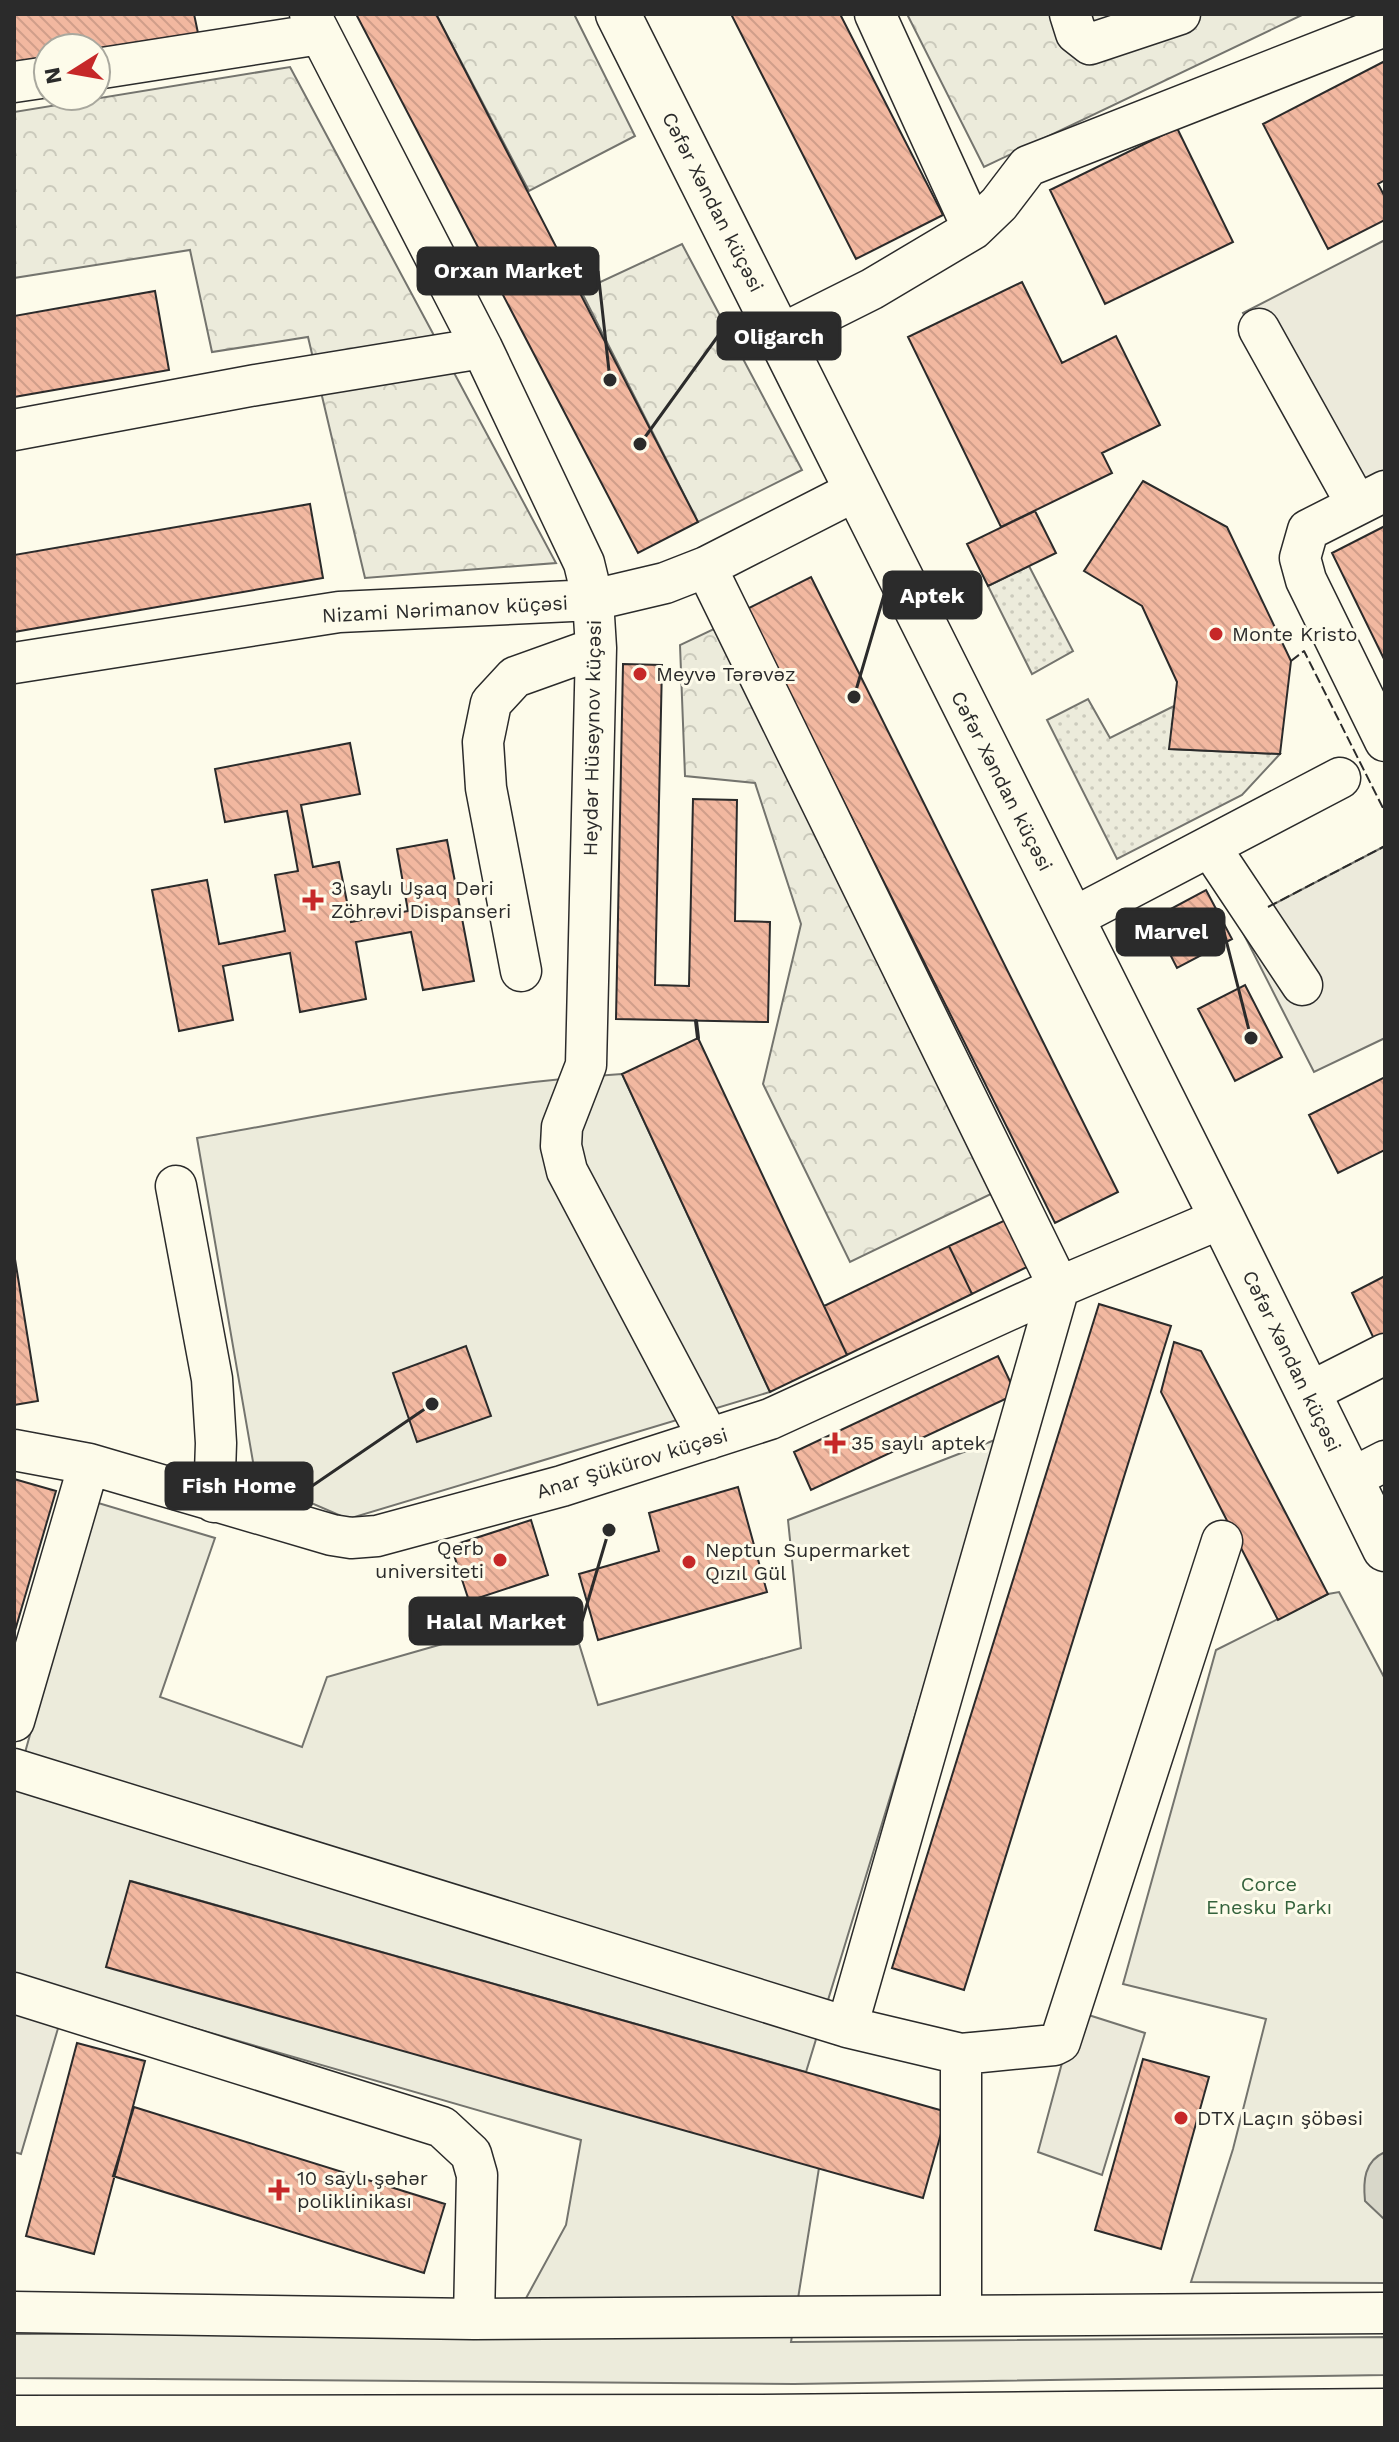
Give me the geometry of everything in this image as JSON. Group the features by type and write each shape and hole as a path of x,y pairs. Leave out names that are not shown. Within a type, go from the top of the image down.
{"main road":[{"name":"Cəfər Xəndan küçəsi","path":"618,14 1308,1393 1368,1470 1385,1549"},
{"path":"14,2418 752,2422 1222,2420 1385,2411"}],"street":[{"path":"875,14 973,229"},
{"path":"1070,14 1076,33 1090,44 1177,14"},
{"path":"112,66 315,24"},
{"name":"Heydər Hüseynov küçəsi","path":"315,24 482,348 584,563 593,600 596,648 586,1065 562,1127 561,1146 567,1171 709,1439"},
{"path":"780,335 872,289 973,229 999,204 1028,166 1385,26"},
{"path":"1259,329 1371,498 1308,530 1300,558 1306,580 1385,741"},
{"path":"14,430 256,385 482,348"},
{"name":"Nizami Nərimanov küçəsi","path":"14,663 339,612 593,600 665,583 706,567 857,490"},
{"path":"706,567 1059,1287 847,2027"},
{"path":"521,971 486,788 483,742 491,703 515,677 596,648"},
{"path":"1071,919 1340,778"},
{"path":"1210,847 1302,985"},
{"path":"176,1186 212,1379 216,1443 214,1502"},
{"name":"Anar Şükürov küçəsi","path":"14,1450 89,1464 332,1535 351,1538 377,1536 562,1486 770,1419 1059,1287 1222,1218"},
{"path":"1308,1393 1385,1354"},
{"path":"14,1721 89,1464"},
{"path":"14,1769 847,2027 961,2054 1054,2045 1060,2042 1222,1541"},
{"path":"14,1993 442,2127 471,2154 477,2175 474,2319"},
{"path":"961,2054 961,2315"},
{"path":"14,2312 474,2319 1385,2313"}],"green space":[{"path":"436,14 574,14 635,136 529,191"},
{"path":"907,14 1304,14 984,167"},
{"path":"290,67 556,563 365,578 308,337 212,352 190,250 14,278 14,112 32,109 32,112 112,112 112,96"},
{"path":"682,244 802,470 698,522 581,291"},
{"path":"1029,566 1073,651 1032,674 988,586"},
{"path":"718,627 993,1193 850,1262 763,1084 801,924 755,783 685,776 680,645"},
{"path":"1088,699 1110,738 1174,706 1170,749 1280,754 1242,795 1117,859 1047,720"},
{"path":"622,1074 770,1392 348,1519 256,1479 197,1138 515,1084"},
{"path":"1000,1438 806,2072 131,1881 819,2168 791,2342 1385,2337 1385,2375 794,2384 14,2378 14,2334 507,2333 566,2225 581,2140 14,1976 14,1792 95,1502 215,1538 160,1697 302,1747 327,1677 568,1608 598,1705 801,1648 788,1520"},
{"name":"Corce Enesku Parkı","path":"1339,1592 1385,1679 1385,2283 1191,2282 1233,2149 1266,2019 1123,1984 1216,1650 1328,1594"}],"shaded area":[{"path":"1385,240 1385,510 1353,526 1243,313"},
{"path":"1385,846 1385,1038 1314,1072 1238,923"},
{"path":"14,2011 59,2025 21,2154 14,2152"},
{"path":"1076,2011 1145,2033 1102,2175 1038,2152"},
{"path":"1385,2152 1385,2220 1365,2201 1364,2186 1369,2166"}],"building":[{"path":"14,14 194,14 198,33 112,46 112,32 32,32 32,59 14,62"},
{"path":"356,14 436,14 698,522 638,553"},
{"path":"731,14 840,14 943,215 856,259"},
{"path":"1385,61 1385,180 1378,184 1385,197 1385,220 1328,249 1263,124"},
{"path":"1177,128 1233,242 1105,304 1050,190"},
{"path":"1022,282 1062,363 1116,336 1160,425 1102,453 1112,473 1001,527 908,337"},
{"path":"155,291 169,370 14,397 14,316"},
{"name":"Monte Kristo","path":"1143,481 1227,527 1291,661 1280,754 1169,749 1177,682 1142,606 1084,571"},
{"path":"310,504 323,578 14,632 14,555"},
{"path":"1035,511 1056,553 988,586 967,544"},
{"path":"1385,526 1385,661 1332,553"},
{"path":"811,577 1118,1192 1055,1223 747,609"},
{"path":"623,664 662,665 655,985 689,986 693,799 737,800 735,921 770,922 768,1022 616,1019"},
{"path":"350,743 360,794 301,805 313,867 339,862 351,922 408,911 397,849 447,840 474,981 423,990 411,932 356,942 366,999 300,1012 290,953 223,966 233,1020 179,1031 152,890 207,880 219,944 285,931 275,875 298,871 287,811 225,822 215,769"},
{"path":"1206,890 1232,939 1177,968 1152,919"},
{"path":"1245,985 1282,1057 1235,1081 1198,1009"},
{"path":"698,1038 847,1355 770,1392 622,1074"},
{"path":"1385,1077 1385,1150 1338,1173 1309,1115"},
{"path":"1010,1218 1031,1265 972,1294 949,1246"},
{"path":"949,1246 972,1294 847,1355 824,1306"},
{"path":"14,1253 38,1401 14,1405"},
{"path":"1385,1276 1385,1336 1375,1341 1352,1293"},
{"path":"1099,1304 1171,1326 964,1990 892,1968"},
{"path":"1174,1342 1201,1351 1328,1594 1278,1620 1161,1392"},
{"path":"466,1346 491,1416 417,1442 393,1373"},
{"path":"998,1356 1016,1394 811,1490 794,1452"},
{"path":"14,1479 56,1491 14,1634"},
{"name":"Neptun Supermarket Qızıl Gül","path":"738,1487 767,1592 598,1640 579,1574 659,1551 649,1513"},
{"name":"Qerb universiteti","path":"531,1520 548,1575 469,1601 451,1546"},
{"path":"130,1881 947,2112 923,2198 106,1967"},
{"path":"77,2043 145,2061 94,2254 26,2236"},
{"path":"1143,2059 1209,2077 1161,2249 1095,2230"},
{"name":"10 saylı şəhər poliklinikası","path":"134,2107 445,2204 424,2273 113,2176"}],"fence":[{"path":"1291,661 1304,651 1385,812"},
{"path":"1268,907 1385,846"}],"wall":[{"path":"696,1021 698,1038"}],"place":[{"name":"Orxan Market","path":"610,380"},
{"name":"Oligarch","path":"640,444"},
{"name":"Monte Kristo","path":"1216,634"},
{"name":"Meyvə Tərəvəz","path":"640,674"},
{"name":"Aptek","path":"854,697"},
{"name":"3 saylı Uşaq Dəri Zöhrəvi Dispanseri","path":"313,900"},
{"name":"Marvel","path":"1251,1038"},
{"name":"Fish Home","path":"432,1404"},
{"name":"35 saylı aptek","path":"835,1443"},
{"name":"Halal Market","path":"609,1530"},
{"name":"Qerb universiteti","path":"500,1560"},
{"name":"Neptun Supermarket Qızıl Gül","path":"689,1562"},
{"name":"DTX Laçın şöbəsi","path":"1181,2118"},
{"name":"10 saylı şəhər poliklinikası","path":"279,2190"}]}
